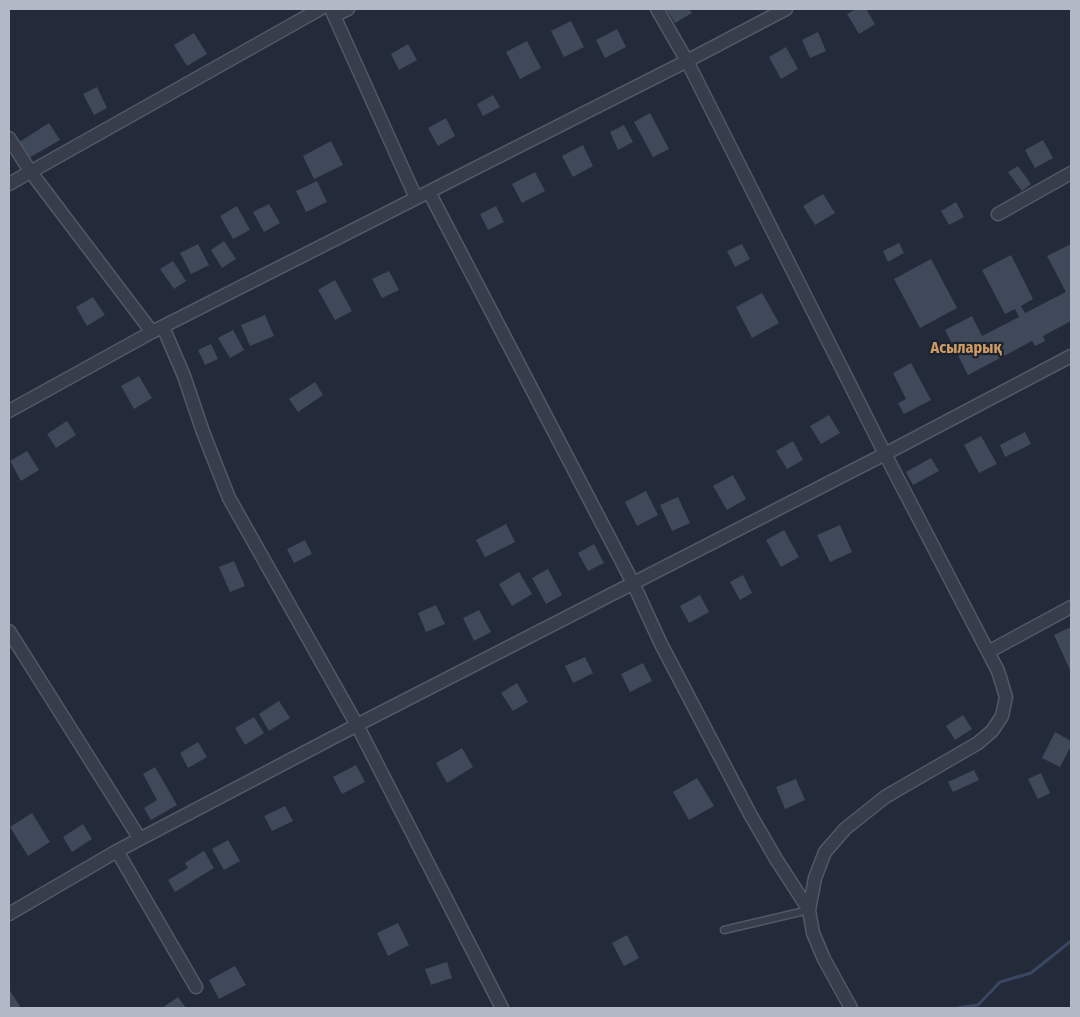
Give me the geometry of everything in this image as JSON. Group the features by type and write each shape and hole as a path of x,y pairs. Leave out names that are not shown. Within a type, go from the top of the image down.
{"street":[{"path":"9,184 320,9"},
{"path":"348,9 332,12 416,198"},
{"path":"657,9 686,61 885,454 998,671 1006,697 1002,716 992,731 978,743 885,797 845,829 826,852 815,878 810,910 813,933 824,959 852,1008"},
{"path":"9,411 158,330 786,9"},
{"path":"9,138 30,171 158,330 184,376 203,432 229,498 357,725 502,1008"},
{"path":"998,214 1071,173"},
{"path":"429,192 633,583 661,644 750,814 776,859 810,910"},
{"path":"9,914 117,851 1071,356"},
{"path":"988,652 1071,607"},
{"path":"9,631 140,839"},
{"path":"117,851 196,987"}],"lane":[{"path":"724,930 810,910"}],"building":[{"path":"666,9 689,9 692,13 675,23"},
{"path":"856,9 866,9 875,24 859,34 847,14"},
{"path":"571,21 584,47 564,57 551,31"},
{"path":"617,29 626,47 605,58 596,40"},
{"path":"818,32 826,51 810,58 802,40"},
{"path":"194,33 207,54 187,66 174,45"},
{"path":"527,41 541,68 520,79 506,52"},
{"path":"408,44 417,60 399,70 391,54"},
{"path":"786,47 798,69 781,79 769,57"},
{"path":"97,87 107,108 94,115 83,94"},
{"path":"493,95 500,107 483,116 477,104"},
{"path":"650,113 669,149 653,157 634,122"},
{"path":"446,118 455,136 438,146 428,128"},
{"path":"49,123 60,140 22,162 13,146"},
{"path":"624,125 633,142 618,150 610,132"},
{"path":"1043,140 1053,158 1035,168 1025,150"},
{"path":"331,141 343,165 314,179 303,156"},
{"path":"583,145 593,166 573,177 562,156"},
{"path":"1018,166 1031,184 1022,191 1008,172"},
{"path":"535,172 545,191 522,203 512,184"},
{"path":"317,181 327,202 306,212 296,191"},
{"path":"823,194 835,213 815,225 803,206"},
{"path":"956,202 964,217 949,225 941,211"},
{"path":"269,204 280,223 264,232 253,212"},
{"path":"237,206 250,230 233,239 220,216"},
{"path":"496,206 504,222 488,230 480,214"},
{"path":"224,241 236,259 222,268 211,250"},
{"path":"899,243 904,253 888,262 883,251"},
{"path":"198,244 209,265 191,274 180,253"},
{"path":"742,244 750,259 735,267 727,251"},
{"path":"1071,244 1071,321 1043,336 1045,341 1035,346 1032,341 968,375 945,330 972,316 982,336 1019,317 1015,309 1005,314 982,270 1011,255 1033,299 1021,306 1025,313 1066,292 1047,256"},
{"path":"931,259 957,308 920,328 894,279"},
{"path":"173,261 186,281 174,289 160,269"},
{"path":"389,271 399,290 382,298 372,279"},
{"path":"335,280 352,311 335,320 318,290"},
{"path":"762,293 779,323 752,338 736,307"},
{"path":"93,297 105,315 87,326 76,307"},
{"path":"265,315 274,336 250,346 241,325"},
{"path":"233,330 244,350 230,358 218,338"},
{"path":"211,344 218,359 205,365 198,350"},
{"path":"911,363 931,400 904,414 898,403 906,399 893,373"},
{"path":"139,376 152,398 134,409 121,386"},
{"path":"315,382 323,395 298,412 289,399"},
{"path":"829,415 840,433 821,444 810,426"},
{"path":"67,421 76,435 56,448 47,434"},
{"path":"1025,432 1031,444 1005,457 1000,445"},
{"path":"981,436 997,464 979,473 964,445"},
{"path":"793,441 803,460 787,469 776,451"},
{"path":"27,451 39,470 21,481 10,461"},
{"path":"931,458 939,471 913,485 906,472"},
{"path":"733,475 746,499 727,510 713,486"},
{"path":"646,491 658,515 637,526 625,502"},
{"path":"678,497 690,523 672,531 660,505"},
{"path":"506,524 515,542 485,557 476,540"},
{"path":"840,525 852,552 830,562 817,535"},
{"path":"784,530 799,557 781,567 766,540"},
{"path":"305,540 312,554 294,563 287,549"},
{"path":"594,544 604,563 588,571 578,553"},
{"path":"234,561 245,586 230,592 219,567"},
{"path":"548,569 562,595 546,604 532,578"},
{"path":"519,572 532,594 512,606 499,584"},
{"path":"743,575 752,593 740,600 730,582"},
{"path":"700,595 709,612 689,623 680,606"},
{"path":"436,605 445,624 426,632 418,613"},
{"path":"479,610 491,632 474,641 463,618"},
{"path":"1071,627 1071,672 1054,635"},
{"path":"585,657 593,673 573,683 565,666"},
{"path":"643,663 652,681 630,692 621,674"},
{"path":"517,683 528,702 513,711 501,693"},
{"path":"279,701 290,718 269,731 259,714"},
{"path":"963,715 972,729 955,740 946,726"},
{"path":"254,717 264,733 245,745 235,728"},
{"path":"1055,732 1071,741 1071,746 1060,767 1042,758"},
{"path":"198,742 207,757 188,768 180,753"},
{"path":"462,748 473,767 447,783 436,763"},
{"path":"356,765 365,782 342,794 333,777"},
{"path":"155,767 177,805 151,820 144,808 157,800 143,774"},
{"path":"974,770 979,780 953,792 948,782"},
{"path":"1041,773 1050,793 1038,799 1028,779"},
{"path":"697,778 714,806 689,820 673,792"},
{"path":"796,779 805,800 785,809 776,787"},
{"path":"285,806 293,821 272,831 264,816"},
{"path":"32,813 50,842 28,856 10,827"},
{"path":"83,824 92,839 72,852 63,837"},
{"path":"228,840 240,861 224,870 212,849"},
{"path":"204,851 214,868 175,892 168,880 188,868 185,863"},
{"path":"398,923 409,945 388,956 377,933"},
{"path":"627,935 639,958 624,966 612,943"},
{"path":"447,962 452,978 431,985 425,969"},
{"path":"235,966 246,985 219,999 209,980"},
{"path":"9,989 21,1008 9,1008"},
{"path":"178,997 186,1008 162,1008"}],"waterway":[{"path":"958,1008 978,1005 1000,982 1031,973 1071,941"}],"district":[{"name":"Асыларық","path":"966,349"}]}
